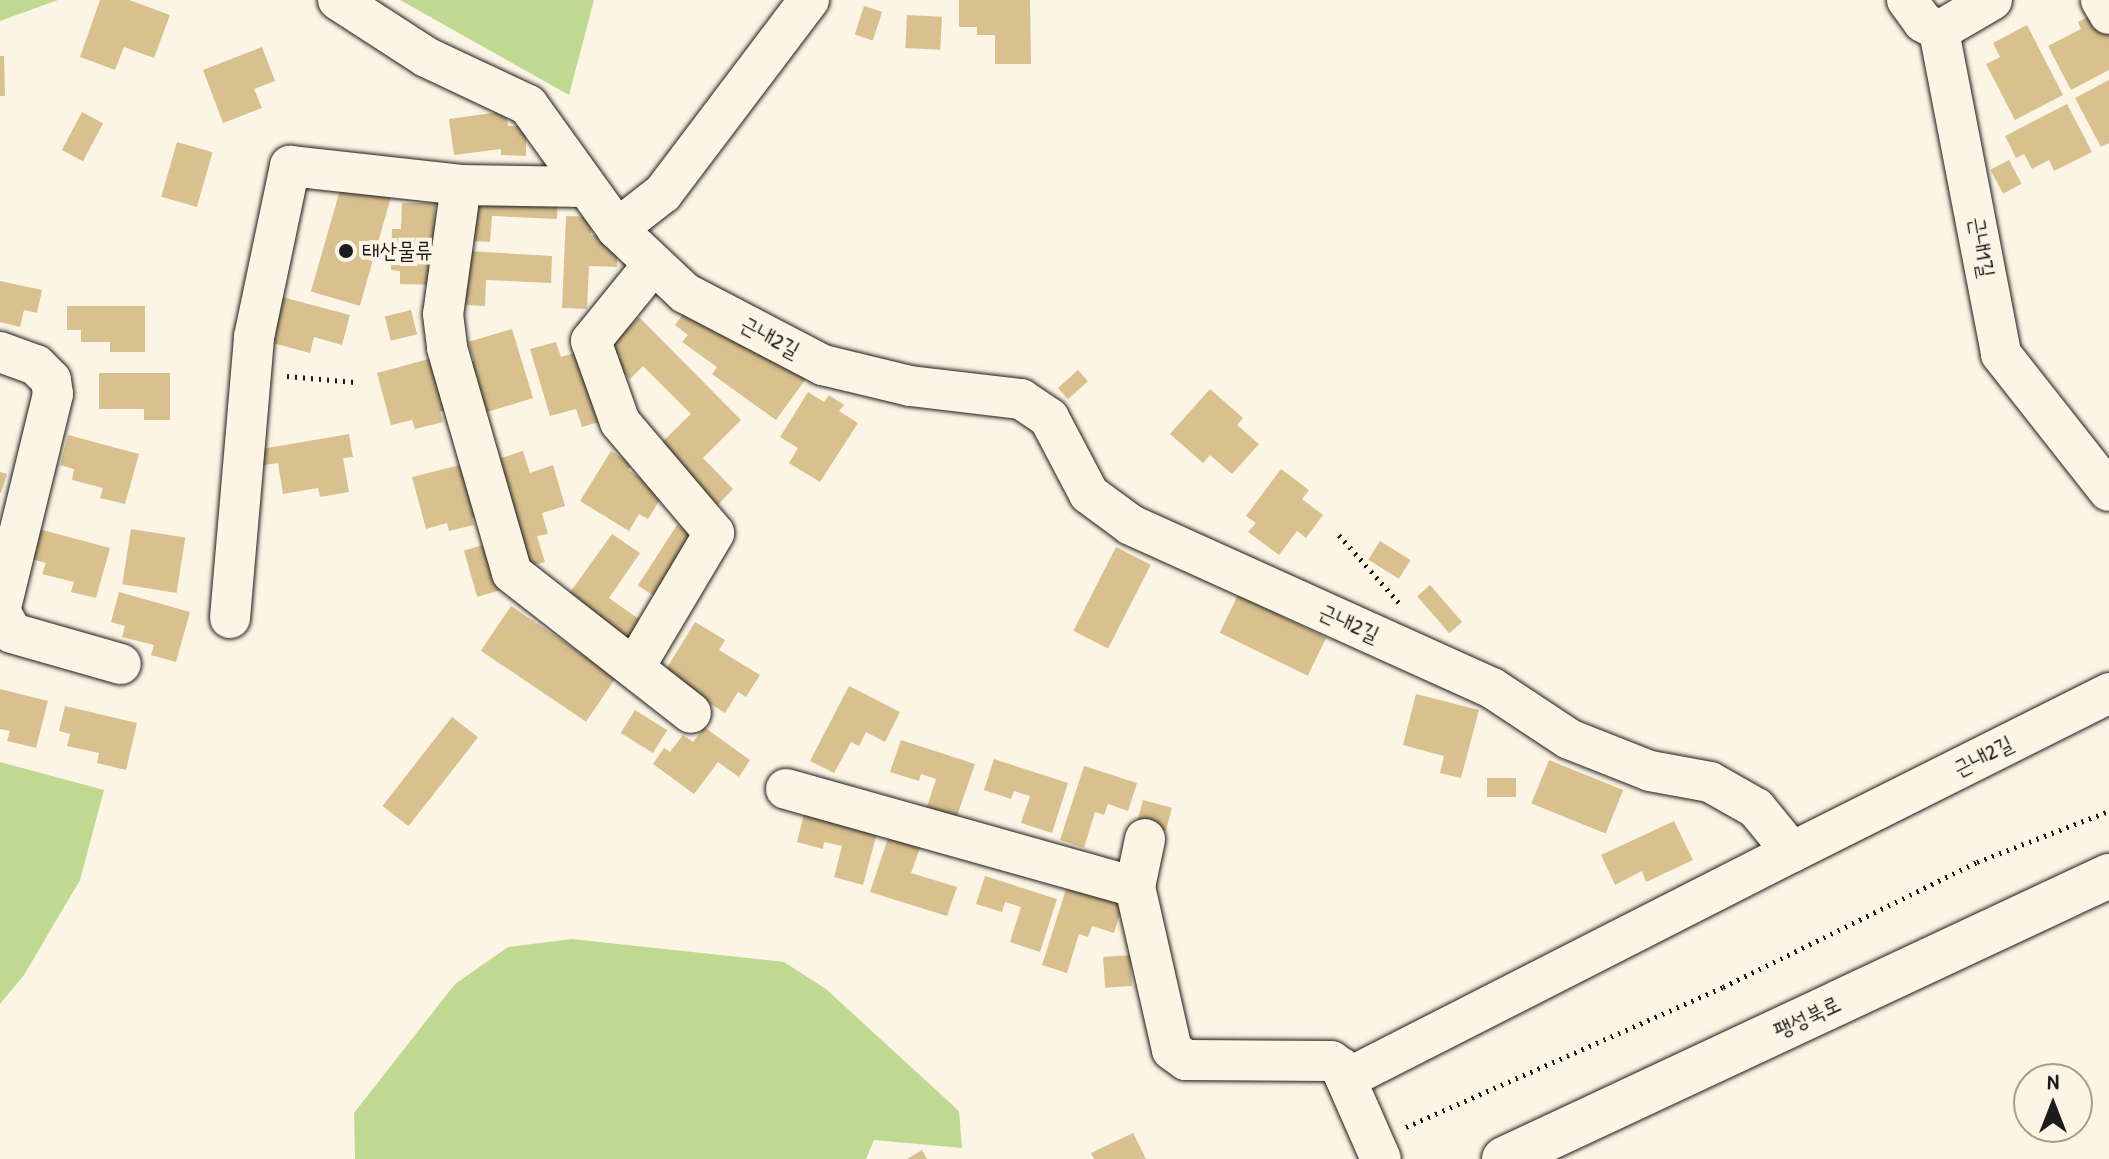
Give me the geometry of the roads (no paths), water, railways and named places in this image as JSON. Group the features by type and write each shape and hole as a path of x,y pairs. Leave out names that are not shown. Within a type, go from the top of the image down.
{"main road":[{"name":"팽성북로","path":"1504,1159 2109,876"}],"street":[{"name":"근내2길","path":"338,0 426,57 528,105 617,229 652,266 685,293 823,365 910,386 1021,399 1049,418 1089,494 1131,525 1492,688 1569,739 1650,771 1710,782 1756,808 1792,852 2109,693"},
{"path":"617,229 663,193 809,0"},
{"path":"1907,0 1923,22 1939,31 1992,0"},
{"path":"2101,0 2109,14"},
{"name":"근내1길","path":"1939,31 2001,354 2109,491"},
{"path":"230,618 250,372 290,166 461,185 585,187"},
{"path":"461,185 443,314 447,348 512,573 691,713"},
{"path":"634,668 714,533 620,422 591,341 652,266"},
{"path":"0,352 36,365 51,380 53,394 0,611 12,633 121,664"},
{"path":"786,789 1135,887"},
{"path":"1145,839 1135,887 1172,1050 1186,1060 1331,1061 1346,1079 1377,1150"},
{"path":"1346,1079 1792,852"}],"place":[{"name":"태산물류","path":"346,251"}]}
